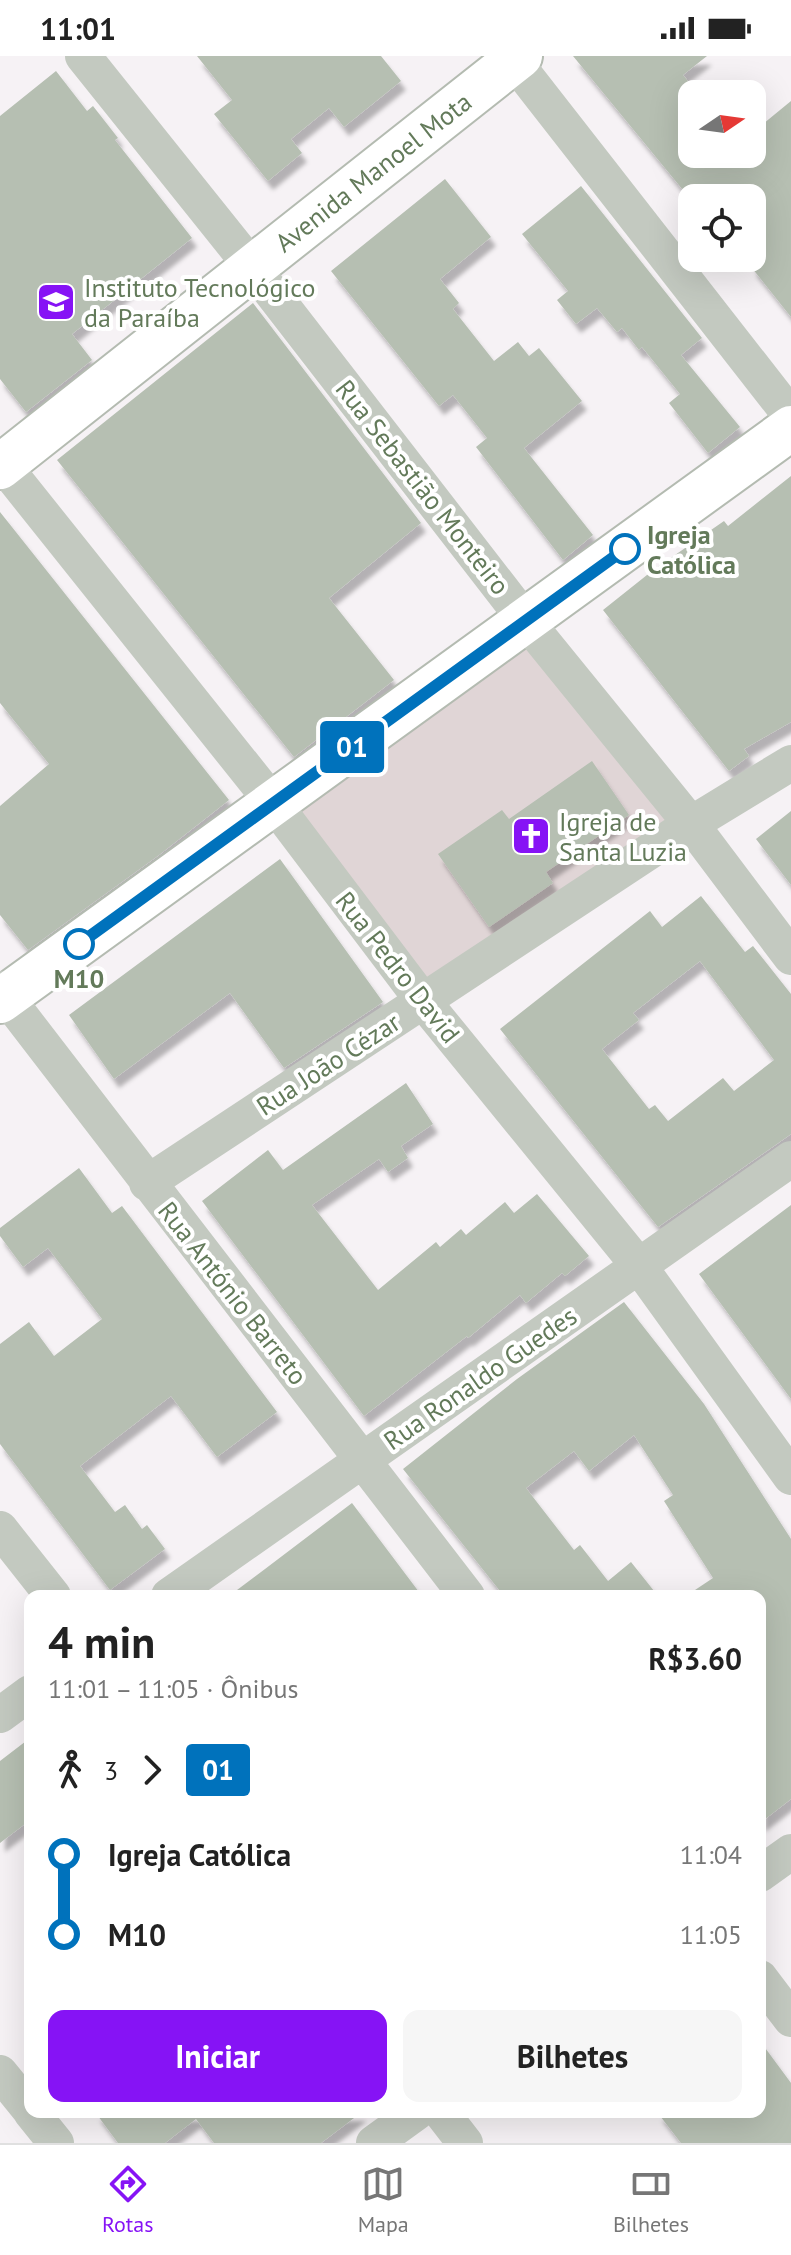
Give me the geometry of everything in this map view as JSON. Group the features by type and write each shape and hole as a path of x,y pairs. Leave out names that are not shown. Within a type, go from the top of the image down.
{"main road":[{"name":"Avenida Manoel Mota","path":"1,464 515,58"},
{"path":"2,996 274,804 791,428"}],"street":[{"name":"Rua Sebastião Monteiro","path":"83,56 252,267 526,621 691,824 791,957"},
{"path":"515,58 791,416"},
{"name":"Rua Pedro David","path":"1,464 274,804 423,1001 639,1266 791,1477"},
{"name":"Rua João Cézar","path":"147,1183 691,824 791,763"},
{"name":"Rua António Barreto","path":"2,996 462,1590"},
{"name":"Rua Ronaldo Guedes","path":"178,1590 791,1159"},
{"path":"0,1529 48,1590"},
{"path":"0,1715 24,1697"},
{"path":"766,1870 791,1852"},
{"path":"766,1986 791,2019"},
{"path":"0,2073 24,2102"},
{"path":"36,2118 56,2143"},
{"path":"374,2143 409,2118"},
{"path":"446,2118 465,2143"}],"shaded area":[{"path":"538,622 700,827 437,993 285,809"}],"building":[{"path":"197,56 381,56 401,81 344,127 329,108 291,139 302,153 268,181 214,114 232,100"},
{"path":"573,56 707,56 683,75 687,80 678,80 678,168 766,168 766,122 791,101 791,317 755,272 766,272 766,184 678,184"},
{"name":"Instituto Tecnológico da Paraíba","path":"56,71 87,111 93,106 118,138 115,140 192,238 72,334 92,360 26,412 0,379 0,116"},
{"path":"445,179 491,237 440,279 459,303 453,309 494,361 518,342 529,356 539,348 582,401 524,448 593,535 563,560 476,447 487,438 453,395 439,406 331,271"},
{"path":"581,186 702,338 681,355 740,427 708,453 669,403 680,394 642,347 639,350 622,328 617,332 597,308 576,324 557,300 568,291 522,234"},
{"path":"253,303 421,523 329,598 394,680 294,757 57,460"},
{"path":"791,476 791,722 744,749 749,756 729,771 603,610 724,521 728,526"},
{"path":"0,512 229,800 28,950 0,915 0,806 49,764 0,703"},
{"name":"Igreja de Santa Luzia","path":"592,761 629,815 546,872 553,883 489,927 438,854 502,810 509,819"},
{"path":"791,811 791,885 756,839"},
{"path":"280,859 383,1002 284,1068 230,993 114,1079 69,1015"},
{"path":"701,896 745,952 753,946 791,994 791,1134 658,1227 500,1029 650,911 662,927","holes":["700,961 774,1060 734,1091 723,1078 668,1121 655,1105 649,1109 602,1049 639,1020 633,1013"]},
{"path":"406,1083 433,1124 401,1146 408,1158 388,1172 379,1159 312,1205 378,1290 436,1242 440,1247 461,1229 466,1235 505,1202 514,1213 537,1194 589,1256 565,1276 562,1273 526,1303 520,1295 364,1416 202,1201 268,1150 283,1170"},
{"path":"79,1168 112,1213 122,1206 277,1412 217,1457 171,1396 80,1466 115,1512 125,1505 142,1529 147,1525 165,1549 110,1590 0,1444 0,1344 29,1322 54,1356 102,1319 48,1248 23,1267 0,1236 0,1228"},
{"path":"791,1205 791,1399 699,1274"},
{"path":"624,1302 704,1404 791,1539 791,1799 766,1818 766,1590 695,1590 713,1578 664,1501 673,1495 634,1435 589,1471 574,1451 526,1488 574,1550 580,1545 608,1581 631,1562 653,1590 499,1590 403,1469 517,1379"},
{"path":"352,1503 417,1590 237,1590"},
{"path":"24,1743 24,1825 0,1843 0,1761"},
{"path":"766,2049 791,2083 791,2143 681,2143 662,2118 766,2118"},
{"path":"99,2118 354,2118 321,2143 214,2143 196,2119 165,2143 118,2143"}],"bus line":[{"name":"01","path":"79,944 625,549"}],"place":[{"name":"Instituto Tecnológico da Paraíba","path":"56,302"},
{"name":"Igreja Católica","path":"625,549"},
{"name":"Igreja de Santa Luzia","path":"531,836"},
{"name":"M10","path":"79,944"}]}
